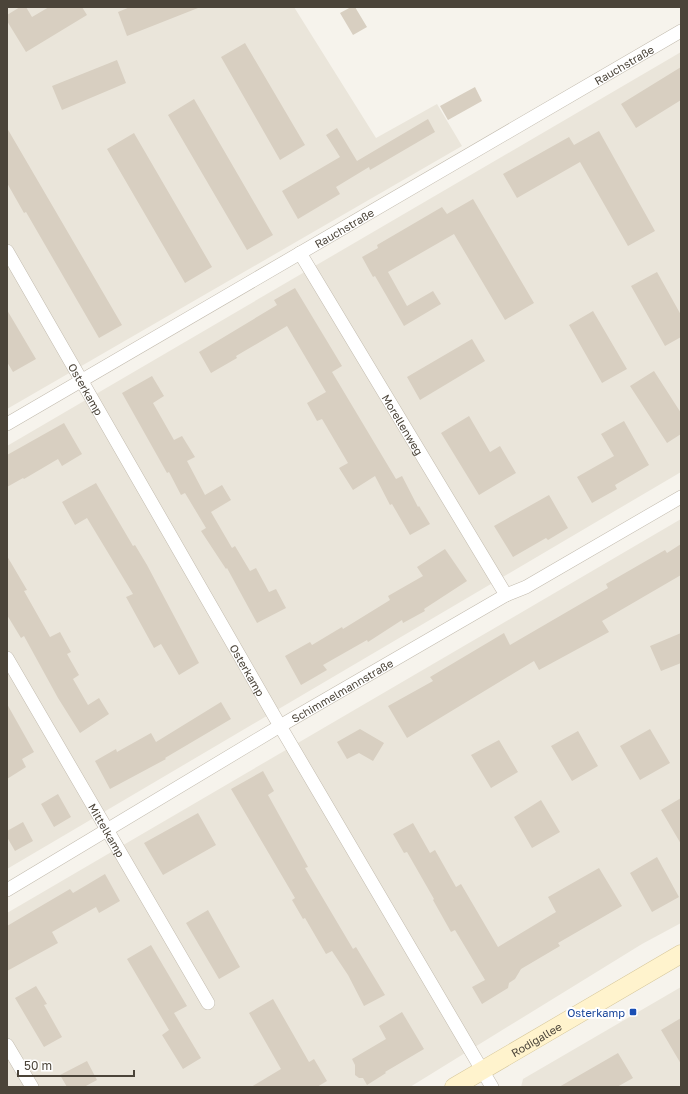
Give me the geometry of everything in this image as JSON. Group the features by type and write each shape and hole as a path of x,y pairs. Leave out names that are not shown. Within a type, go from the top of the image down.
{"main road":[{"name":"Rodigallee","path":"454,1087 681,954"}],"street":[{"name":"Rauchstraße","path":"7,424 681,31"},
{"name":"Osterkamp","path":"7,251 280,726 492,1087"},
{"name":"Morellenweg","path":"300,253 506,595"},
{"name":"Schimmelmannstraße","path":"7,890 108,831 280,726 506,595 526,587 681,497"},
{"name":"Mittelkamp","path":"7,658 208,1003"},
{"path":"7,1045 32,1087"}],"shaded area":[{"path":"7,7 294,7 376,138 437,104 462,146 7,409"},
{"path":"681,52 681,472 7,869 7,446"},
{"path":"681,519 681,923 642,944 410,1087 7,1087 7,913"},
{"path":"681,987 681,1087 521,1087 523,1079"}],"building":[{"path":"20,7 26,7 32,17 49,7 82,7 87,15 26,52 7,21 7,15"},
{"path":"130,7 198,8 127,36 118,12"},
{"path":"351,7 355,7 367,27 353,35 340,13"},
{"path":"245,43 305,145 280,160 221,57"},
{"path":"117,60 126,83 62,110 52,86"},
{"path":"681,67 681,100 636,128 621,104"},
{"path":"475,87 482,101 448,120 440,106"},
{"path":"194,99 273,235 247,250 168,115"},
{"path":"428,119 435,132 370,170 369,167 336,187 340,194 298,219 282,191 340,157 326,135 337,128 357,161"},
{"path":"7,128 122,325 99,338 26,212 24,213 7,183"},
{"path":"599,131 655,231 628,246 580,162 517,198 503,174 569,137 574,145"},
{"path":"134,133 212,267 185,283 107,149"},
{"path":"473,199 534,303 505,320 454,234 388,272 407,306 433,291 441,304 404,326 375,276 373,277 362,257 378,248 377,245 442,207 447,214"},
{"path":"657,272 681,315 681,337 665,346 631,286"},
{"path":"295,288 342,366 332,372 396,479 402,476 418,507 419,506 430,524 410,535 392,504 390,505 375,476 353,490 339,468 348,463 322,419 317,421 307,403 326,392 287,326 236,356 237,358 211,373 199,352 277,305 274,300"},
{"path":"7,310 36,359 13,372 7,362"},
{"path":"593,311 627,369 602,383 569,325"},
{"path":"472,339 485,361 420,400 407,377"},
{"path":"654,371 681,413 681,434 667,443 630,386"},
{"path":"152,376 164,396 153,403 174,440 182,436 195,457 187,461 205,495 222,485 231,500 211,512 232,548 235,546 250,571 256,568 269,592 276,589 286,608 257,623 227,568 226,569 201,531 206,528 185,493 181,495 169,472 167,473 122,393"},
{"path":"469,416 490,452 500,446 516,473 479,495 441,433"},
{"path":"624,421 649,465 615,485 617,489 592,503 577,477 614,456 601,434"},
{"path":"64,423 82,454 62,466 58,459 7,487 7,455"},
{"path":"96,483 133,546 135,545 147,565 199,663 179,675 161,644 154,648 126,597 133,594 87,518 75,525 62,502"},
{"path":"549,495 568,528 548,540 546,538 513,557 494,526"},
{"path":"681,544 681,575 602,621 609,632 539,670 534,661 407,738 388,706 433,681 430,677 504,633 510,645 608,588 606,584 665,550 667,553"},
{"path":"445,549 467,581 424,609 425,611 403,623 402,620 368,642 367,640 323,665 327,670 301,685 285,656 310,642 312,645 342,627 343,629 390,600 388,596 423,576 417,567"},
{"path":"7,556 27,590 24,591 50,637 60,632 71,652 67,654 79,675 73,679 88,705 99,698 109,714 80,733 58,698 24,636 21,638 7,615"},
{"path":"681,633 681,663 661,671 650,646"},
{"path":"221,702 231,719 165,758 166,759 110,789 95,761 116,749 117,752 151,733 156,742"},
{"path":"7,704 34,752 22,759 26,767 7,779"},
{"path":"360,729 384,743 373,761 359,753 347,759 337,742"},
{"path":"650,729 670,763 640,780 620,746"},
{"path":"578,731 598,766 572,781 551,746"},
{"path":"499,740 518,772 491,788 471,755"},
{"path":"263,771 274,791 268,795 308,867 305,868 353,949 356,947 385,995 364,1006 348,975 332,951 326,954 305,918 303,919 292,900 295,898 231,789"},
{"path":"58,794 71,817 54,827 41,804"},
{"path":"681,798 681,844 661,810"},
{"path":"541,800 560,832 532,848 514,817"},
{"path":"198,813 216,845 163,875 144,843"},
{"path":"23,822 33,841 15,851 7,837 7,831"},
{"path":"413,823 430,853 435,850 456,887 461,884 498,947 556,912 548,897 599,868 622,906 558,943 560,946 521,969 515,979 509,983 508,988 482,1004 472,987 485,980 455,930 451,932 407,852 404,853 393,834"},
{"path":"657,857 679,897 652,912 630,873"},
{"path":"105,874 120,901 99,913 96,907 52,932 58,943 7,971 7,926 70,889 73,893"},
{"path":"208,910 240,967 219,979 186,923"},
{"path":"151,945 187,1006 174,1013 201,1058 183,1069 162,1035 169,1030 127,959"},
{"path":"36,986 47,1004 44,1005 62,1037 44,1047 15,998"},
{"path":"273,999 309,1062 314,1059 327,1081 317,1087 251,1087 281,1069 249,1013"},
{"path":"402,1012 424,1049 385,1072 386,1073 367,1085 363,1078 359,1078 355,1075 355,1065 352,1059 386,1039 379,1026"},
{"path":"681,1018 681,1064 661,1030"},
{"path":"618,1053 633,1078 617,1087 559,1087"},
{"path":"87,1061 97,1080 84,1087 67,1087 60,1075"}],"place":[{"name":"Osterkamp","path":"633,1012"}]}
